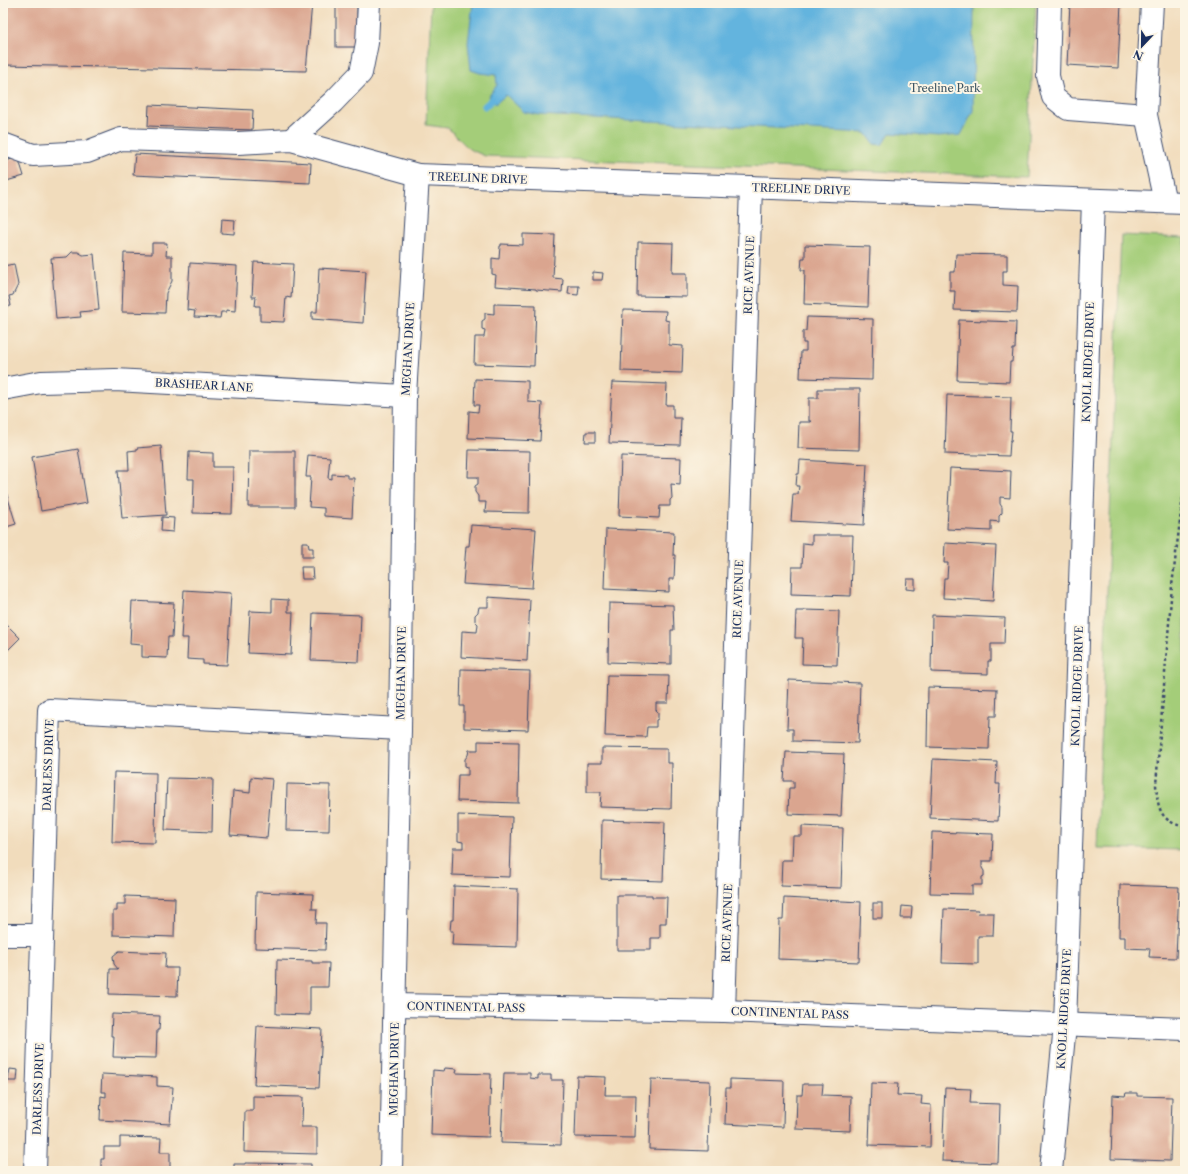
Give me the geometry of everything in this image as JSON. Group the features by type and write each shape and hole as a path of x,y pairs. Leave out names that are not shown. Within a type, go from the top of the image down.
{"street":[{"path":"291,140 333,102 361,73 367,43 369,3"},
{"path":"1050,3 1048,76 1053,97 1068,109 1146,115"},
{"path":"1152,3 1146,115 1175,203"},
{"name":"TREELINE DRIVE","path":"3,144 33,155 87,152 121,139 238,143 291,140 418,175 1175,203"},
{"name":"MEGHAN DRIVE","path":"391,1171 405,396 418,175"},
{"name":"RICE AVENUE","path":"724,1011 752,188"},
{"name":"KNOLL RIDGE DRIVE","path":"1051,1171 1065,1025 1093,200"},
{"name":"BRASHEAR LANE","path":"3,389 41,382 115,380 405,396"},
{"name":"DARLESS DRIVE","path":"35,1171 50,710 400,729"},
{"path":"3,935 42,936"},
{"name":"CONTINENTAL PASS","path":"395,1005 724,1011 1185,1029"}],"path":[{"path":"1185,480 1172,586 1156,785 1158,805 1162,814 1176,825 1185,827"}],"green space":[{"name":"Treeline Park","path":"431,3 1036,3 1027,177 485,156 469,149 448,128 426,125"},
{"path":"1121,235 1185,238 1185,850 1097,848"}],"water":[{"name":"Treeline Park","path":"473,3 974,3 973,111 961,135 938,137 890,133 882,145 874,144 866,133 539,115 524,112 506,95 495,104 489,96 497,85 496,75 471,70 468,43"}],"building":[{"path":"3,3 312,3 306,71 3,65"},
{"path":"336,3 357,3 357,47 336,47"},
{"path":"1070,3 1121,3 1118,68 1067,65"},
{"path":"149,105 253,110 252,130 148,126"},
{"path":"135,154 311,163 310,183 133,175"},
{"path":"18,157 24,176 3,182 3,162"},
{"path":"222,219 235,220 234,234 221,233"},
{"path":"523,234 555,235 553,278 563,279 562,292 495,286 496,275 492,274 492,258 499,259 501,244 523,245"},
{"path":"638,242 673,243 672,273 687,273 687,297 637,296"},
{"path":"152,243 167,243 166,256 172,256 172,281 166,293 165,313 122,312 124,253 152,254"},
{"path":"805,245 870,247 868,307 804,304 805,270 801,270 802,258 805,258"},
{"path":"72,252 78,252 83,255 94,254 99,310 80,312 81,317 56,319 51,258 67,257"},
{"path":"956,254 1007,255 1007,271 1003,271 1003,285 1018,286 1017,312 954,310 955,291 950,291 950,272 955,272"},
{"path":"254,262 293,264 291,298 286,297 284,322 260,321 260,306 255,306 256,297 252,297"},
{"path":"190,263 237,266 235,311 226,310 226,312 221,312 220,318 194,317 195,311 187,310"},
{"path":"14,264 18,285 13,295 9,296 11,306 3,307 3,266"},
{"path":"319,268 366,271 363,323 312,319 312,312 317,312"},
{"path":"593,272 603,273 602,280 593,280"},
{"path":"569,286 579,286 578,295 568,294"},
{"path":"494,304 536,305 534,366 474,364 475,337 484,337 485,330 482,329 482,321 485,319 485,313 494,314"},
{"path":"623,310 666,311 665,320 669,321 669,345 683,346 682,373 621,371"},
{"path":"3,311 6,322 3,323"},
{"path":"807,317 873,319 872,380 800,378 801,351 806,351 806,343 803,343 803,331 806,331"},
{"path":"959,320 1016,322 1015,349 1013,349 1012,362 1010,362 1009,382 957,380"},
{"path":"475,379 528,381 528,402 542,403 540,441 468,438 469,411 478,412 479,405 474,405"},
{"path":"612,382 667,384 666,405 673,405 673,418 681,418 680,445 609,443"},
{"path":"818,389 860,389 859,450 798,448 799,422 811,422 809,421 809,398 818,398"},
{"path":"947,395 1011,397 1010,431 1012,431 1009,456 945,454"},
{"path":"586,432 595,432 595,442 585,442"},
{"path":"161,446 166,515 122,518 118,470 129,470 128,451 137,450 137,448"},
{"path":"78,449 87,503 41,511 32,457"},
{"path":"469,450 530,451 529,513 485,512 486,502 478,502 478,496 475,492 475,486 478,484 478,477 468,477"},
{"path":"249,451 295,451 295,507 248,507"},
{"path":"189,452 213,453 213,467 233,467 232,514 193,513 194,479 188,479"},
{"path":"308,455 330,457 328,478 332,479 332,474 347,475 347,478 354,478 352,518 324,516 324,508 309,507 311,477 306,477"},
{"path":"621,456 681,458 680,485 671,484 672,498 670,500 670,506 660,506 659,518 619,516"},
{"path":"800,460 867,464 864,525 791,521 793,494 798,494 799,486 796,486"},
{"path":"950,468 1011,471 1010,498 1000,497 1002,513 999,516 999,522 991,521 991,531 947,529"},
{"path":"6,492 16,524 3,528 3,493"},
{"path":"162,517 174,518 173,532 161,531"},
{"path":"471,525 536,529 532,588 463,584 466,546 469,546"},
{"path":"606,529 674,532 674,579 669,579 669,592 604,589"},
{"path":"812,535 853,535 851,596 791,594 792,567 802,567 803,543 812,544"},
{"path":"302,542 308,542 309,548 313,548 313,557 302,557"},
{"path":"945,543 996,546 993,601 943,598 944,578 947,578 948,563 944,563"},
{"path":"301,567 312,567 313,579 302,579"},
{"path":"907,579 915,579 915,590 906,589"},
{"path":"184,590 231,593 227,665 203,664 203,660 187,659 188,638 181,638"},
{"path":"488,597 530,600 527,661 461,657 462,631 477,632 478,624 475,621 475,615 478,612 479,607 488,607"},
{"path":"272,599 288,600 288,612 293,612 291,655 248,653 250,611 272,612"},
{"path":"132,601 174,603 172,637 168,637 167,658 142,657 142,645 130,644"},
{"path":"609,603 673,605 674,630 671,630 671,664 608,662"},
{"path":"796,611 839,611 837,665 802,664 803,638 795,638"},
{"path":"313,613 361,615 359,662 311,660"},
{"path":"932,615 1005,618 1004,644 991,644 991,661 988,661 988,674 931,672"},
{"path":"3,621 20,638 3,655"},
{"path":"461,669 530,671 528,730 464,728 464,706 460,706"},
{"path":"607,675 669,676 668,703 656,703 658,719 656,720 656,727 647,727 646,737 605,736"},
{"path":"789,680 860,683 858,743 793,741 793,729 787,729"},
{"path":"928,687 997,689 996,716 990,716 989,749 927,747"},
{"path":"478,741 519,742 518,803 457,801 458,775 468,775 468,767 465,766 465,759 469,750 478,750"},
{"path":"602,748 667,749 667,763 672,763 671,809 600,807 601,792 587,792 587,763 602,763"},
{"path":"786,752 844,754 841,816 788,814 789,788 794,788 794,781 784,781"},
{"path":"933,759 997,762 996,784 1000,784 998,821 930,818"},
{"path":"114,772 156,773 155,843 112,842"},
{"path":"251,777 272,779 267,838 230,835 233,791 250,793"},
{"path":"167,778 213,779 212,832 165,830"},
{"path":"287,784 330,785 329,831 286,830"},
{"path":"458,815 512,817 510,877 452,875 453,848 463,848 463,842 458,841"},
{"path":"602,820 665,822 663,881 601,879"},
{"path":"802,826 843,828 841,888 781,886 782,860 792,860 793,836 802,836"},
{"path":"932,832 993,834 992,861 982,861 984,876 982,877 982,885 972,885 972,894 930,893"},
{"path":"1120,885 1179,887 1176,958 1149,957 1150,949 1125,948 1125,937 1119,937"},
{"path":"454,886 518,889 517,947 452,945 453,931 450,931 451,920 453,920"},
{"path":"256,892 313,894 312,909 317,909 316,923 326,923 325,950 255,948"},
{"path":"617,895 652,895 652,897 667,897 666,923 660,923 660,938 651,938 651,950 617,950"},
{"path":"125,896 175,898 174,937 113,935 113,911 117,911 117,904 125,904"},
{"path":"784,898 861,902 859,962 778,959 779,920 783,920"},
{"path":"873,903 882,903 882,918 873,918"},
{"path":"902,906 912,907 911,918 901,918"},
{"path":"944,909 979,910 978,913 994,913 993,936 978,936 978,964 942,963"},
{"path":"119,951 166,953 165,968 178,968 177,996 109,994 110,969 118,969 114,964 113,956"},
{"path":"277,960 329,963 328,987 310,987 310,1015 276,1014"},
{"path":"112,1014 160,1016 159,1030 157,1030 156,1058 113,1057 114,1036 111,1036"},
{"path":"257,1026 322,1029 319,1088 254,1085"},
{"path":"445,1068 457,1069 456,1073 491,1074 489,1137 431,1135 433,1070 444,1071"},
{"path":"10,1069 18,1070 17,1081 8,1081"},
{"path":"504,1073 530,1073 530,1078 538,1079 538,1075 551,1075 551,1080 563,1080 561,1145 501,1143"},
{"path":"102,1074 157,1077 157,1086 173,1087 170,1124 100,1120 101,1096 106,1097 106,1092 101,1092"},
{"path":"577,1076 606,1077 605,1095 636,1095 635,1138 575,1137"},
{"path":"651,1079 710,1081 708,1151 649,1149"},
{"path":"730,1079 784,1081 783,1127 725,1124 726,1088 730,1088"},
{"path":"871,1083 898,1084 897,1095 922,1096 921,1104 931,1105 930,1147 869,1145"},
{"path":"803,1084 823,1084 822,1095 851,1096 850,1131 796,1129 797,1095 802,1095"},
{"path":"945,1088 971,1089 970,1103 1000,1104 998,1163 942,1161"},
{"path":"1126,1093 1137,1093 1137,1096 1172,1097 1170,1161 1111,1159 1113,1095 1125,1096"},
{"path":"253,1096 303,1097 301,1127 317,1127 317,1154 244,1152 245,1111 253,1111"},
{"path":"120,1137 161,1138 160,1152 170,1152 170,1171 101,1171 101,1159 104,1159 104,1147 120,1147"},
{"path":"234,1164 311,1164 311,1171 234,1171"}],"waterway":[{"path":"485,106 499,94"}]}
